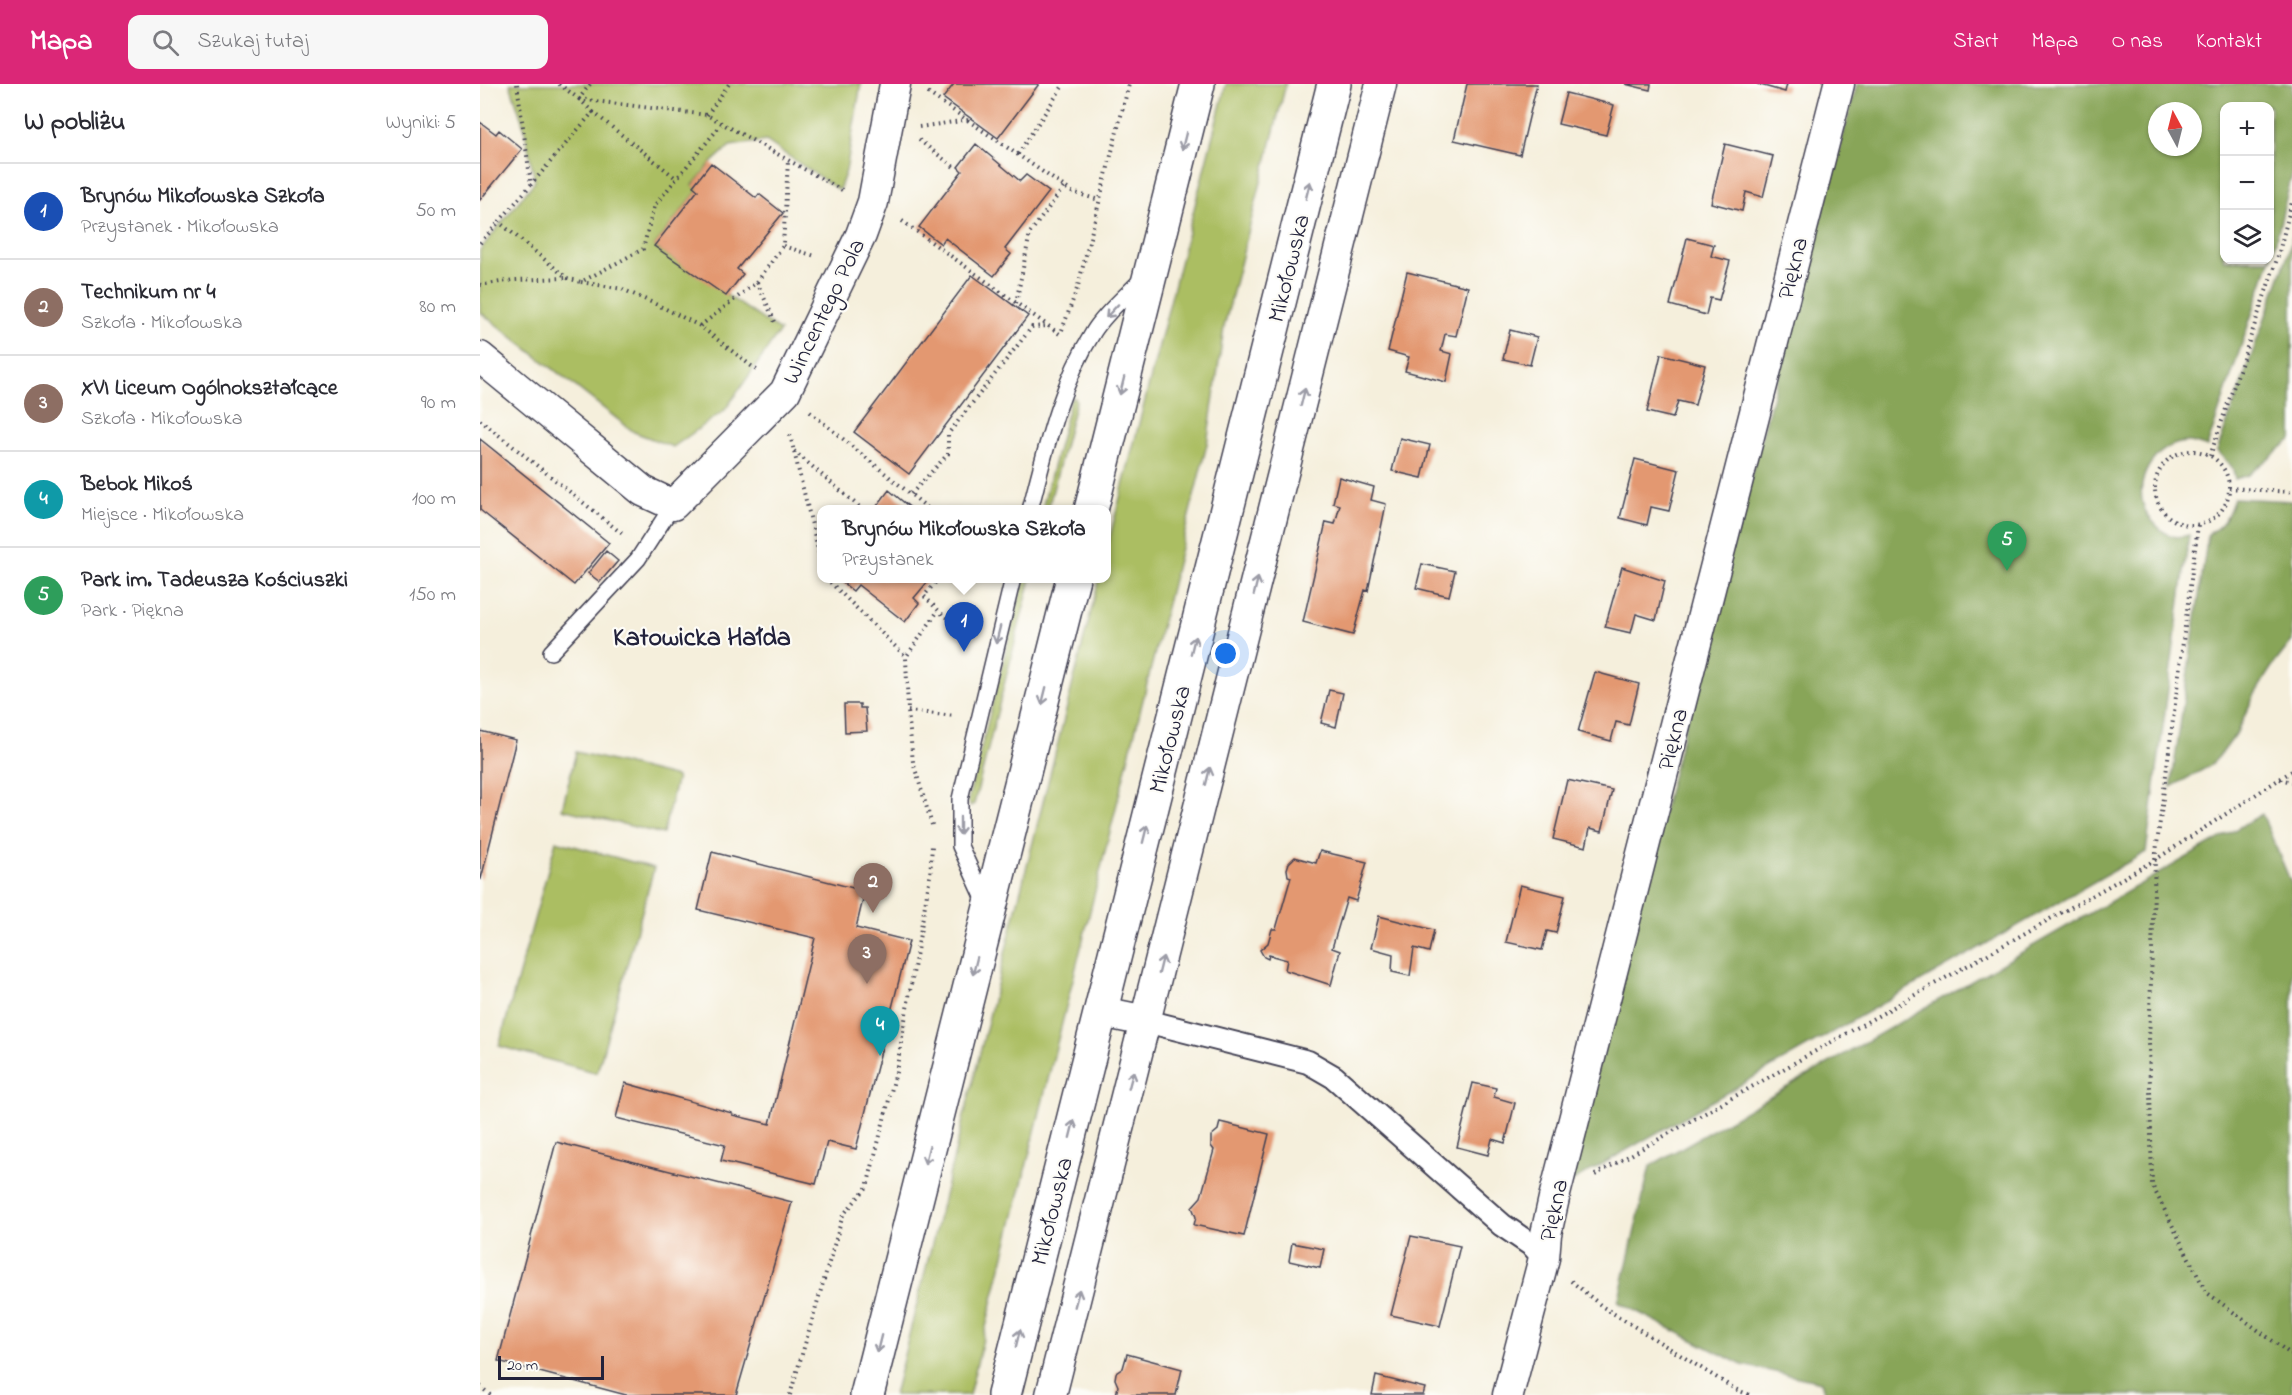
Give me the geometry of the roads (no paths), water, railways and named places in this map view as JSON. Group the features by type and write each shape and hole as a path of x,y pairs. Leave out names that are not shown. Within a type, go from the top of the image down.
{"main road":[{"path":"1092,505 1198,84"},
{"name":"Mikołowska","path":"1004,1395 1335,84"},
{"path":"867,1395 1072,583"}],"street":[{"name":"Mikołowska","path":"1051,1395 1381,84"},
{"name":"Piękna","path":"1508,1395 1544,1258 1545,1234 1554,1198 1839,84"},
{"name":"Wincentego Pola","path":"673,506 784,392 861,235 909,87"},
{"path":"480,357 643,491 673,506"},
{"path":"1102,1012 1308,1062 1334,1077 1502,1225 1533,1246 1544,1258"}],"lane":[{"path":"1031,505 1067,381 1095,329 1152,268"},
{"path":"551,652 638,559 673,506"},
{"path":"990,910 960,846 960,799 1012,583"}],"place":[{"name":"Park im. Tadeusza Kościuszki","path":"2007,571"},
{"name":"Brynów Mikołowska Szkoła","path":"964,652"},
{"name":"Technikum nr 4","path":"873,913"},
{"name":"XVI Liceum Ogólnokształcące","path":"867,984"},
{"name":"Bebok Mikoś","path":"880,1056"}],"district":[{"name":"Katowicka Hałda","path":"702,636"}]}
